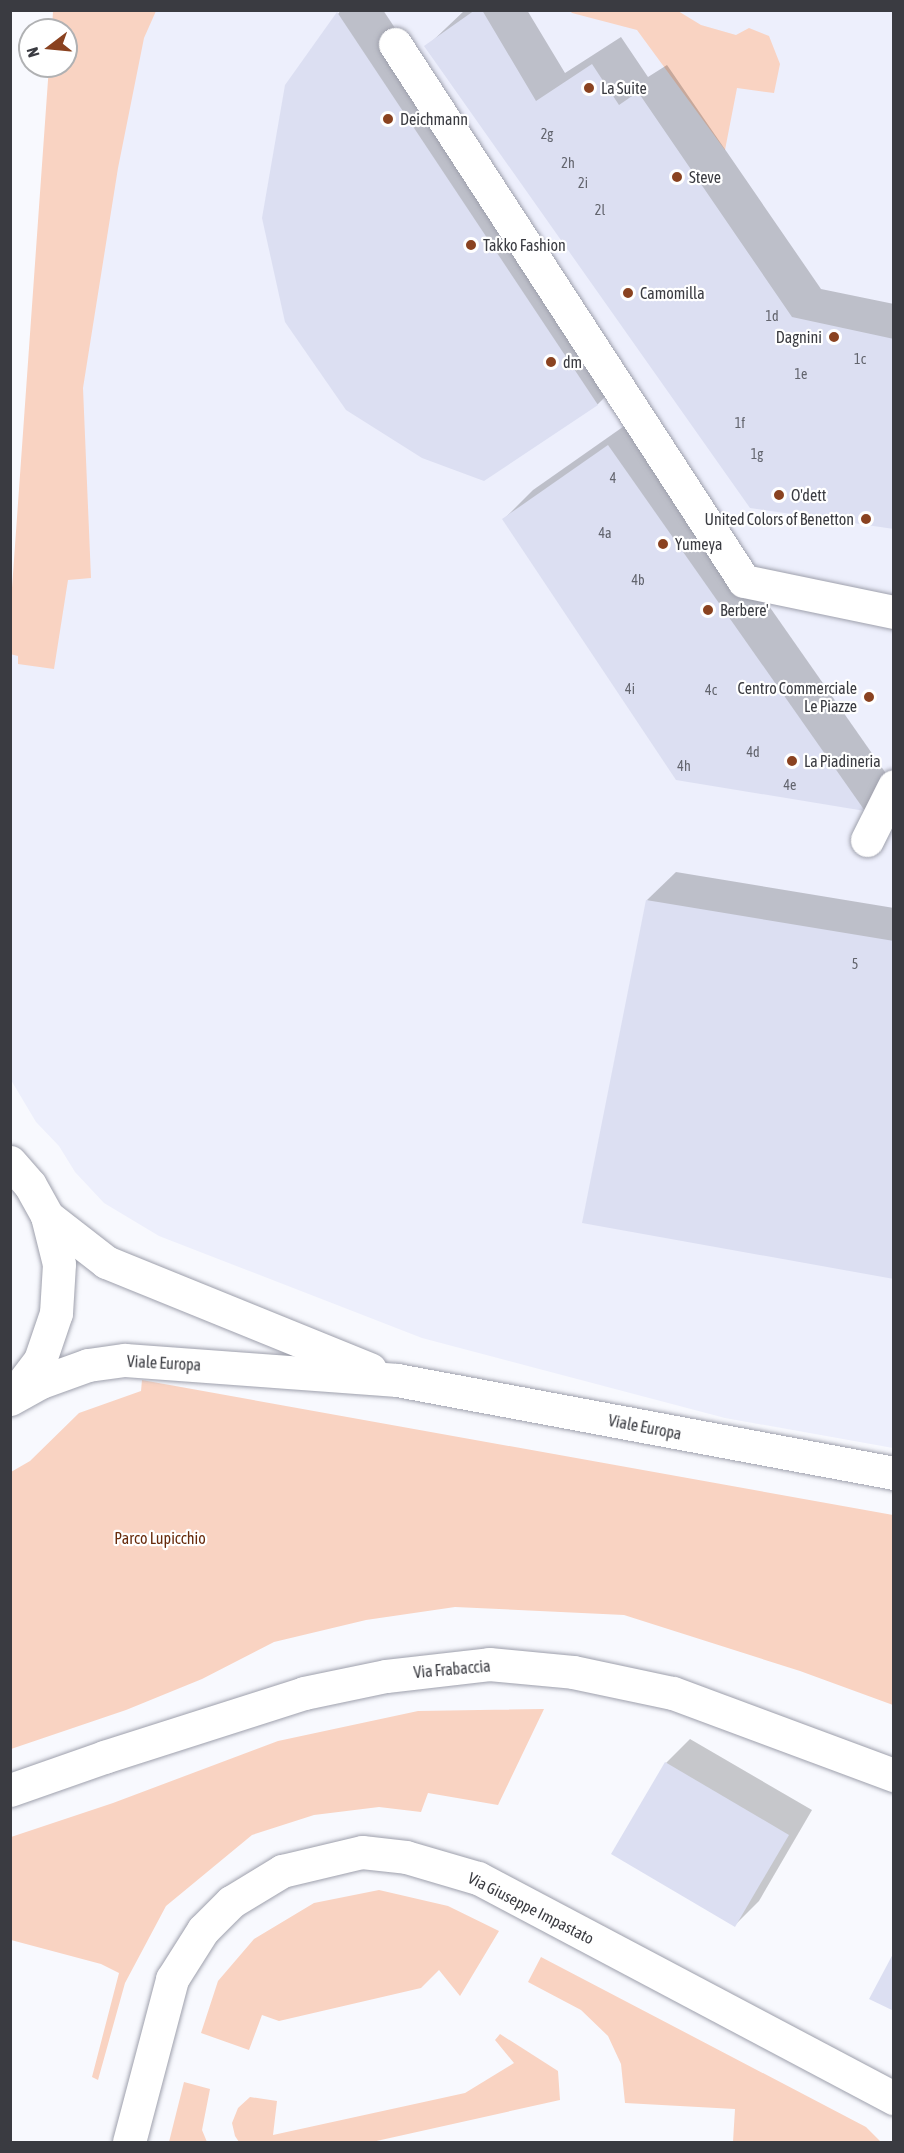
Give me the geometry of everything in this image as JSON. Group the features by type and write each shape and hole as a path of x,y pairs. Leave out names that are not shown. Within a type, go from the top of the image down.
{"street":[{"path":"395,44 744,581 894,612"},
{"path":"867,840 894,786"},
{"path":"10,1162 30,1185 47,1216 59,1264 56,1313 40,1360 10,1399"},
{"name":"Viale Europa","path":"47,1216 106,1262 397,1380"},
{"name":"Viale Europa","path":"10,1399 41,1382 88,1365 125,1360 397,1380 894,1473"},
{"name":"Via Frabaccia","path":"10,1790 303,1693 386,1676 489,1664 573,1672 673,1693 894,1775"},
{"name":"Via Giuseppe Impastato","path":"129,2142 172,1979 203,1930 231,1902 282,1871 362,1852 406,1857 478,1878 894,2098"}],"shaded area":[{"name":"Centro Commerciale Le Piazze","path":"53,11 893,11 893,1448 725,1418 422,1338 159,1236 104,1203 75,1172 59,1146 36,1122 11,1080 11,630 65,78 78,78 78,18 58,18"}],"green space":[{"path":"53,11 156,11 144,38 118,168 83,388 91,578 68,580 54,669 18,664 18,656 10,654 11,602 48,78 78,78 78,18 53,18"},
{"path":"570,11 678,11 701,25 736,35 749,28 769,36 780,64 774,93 737,88 725,150 637,30"},
{"name":"Parco Lupicchio","path":"142,1380 893,1515 893,1705 800,1671 624,1615 455,1607 366,1620 274,1642 202,1679 126,1710 11,1749 11,1472 30,1461 79,1413 141,1391"},
{"path":"544,1709 498,1805 428,1793 421,1812 379,1807 314,1815 252,1835 166,1906 125,1983 98,2080 92,2077 119,1973 101,1964 11,1940 11,1837 113,1803 278,1741 418,1711"},
{"path":"379,1890 448,1906 499,1931 460,1996 439,1970 421,1988 279,2021 262,2015 249,2050 201,2033 218,1981 254,1939 314,1903"},
{"path":"541,1957 866,2127 881,2142 733,2142 735,2109 625,2103 621,2064 608,2036 581,2010 528,1982"},
{"path":"500,2034 558,2071 560,2100 372,2142 239,2142 235,2136 232,2123 238,2108 250,2097 277,2101 273,2135 465,2093 514,2063 495,2040"},
{"path":"184,2082 210,2089 202,2130 207,2142 169,2142"}],"building":[{"path":"475,10 482,10 536,101 592,64 619,105 638,92 792,317 894,339 894,529 750,508 424,46"},
{"path":"337,12 598,405 484,481 422,458 346,410 285,322 262,218 285,85"},
{"path":"608,445 865,811 676,780 502,519"},
{"path":"646,900 894,941 894,1279 582,1223"},
{"path":"665,1762 789,1835 735,1927 611,1854"},
{"path":"894,1952 894,2011 869,1999"}],"place":[{"name":"La Suite","path":"589,88"},
{"name":"Deichmann","path":"388,119"},
{"name":"Steve","path":"677,177"},
{"name":"Takko Fashion","path":"471,245"},
{"name":"Camomilla","path":"628,293"},
{"name":"Dagnini","path":"834,337"},
{"name":"dm","path":"551,362"},
{"name":"O'dett","path":"779,495"},
{"name":"United Colors of Benetton","path":"866,519"},
{"name":"Yumeya","path":"663,544"},
{"name":"Berbere'","path":"708,610"},
{"name":"Centro Commerciale Le Piazze","path":"869,697"},
{"name":"La Piadineria","path":"792,761"}]}
